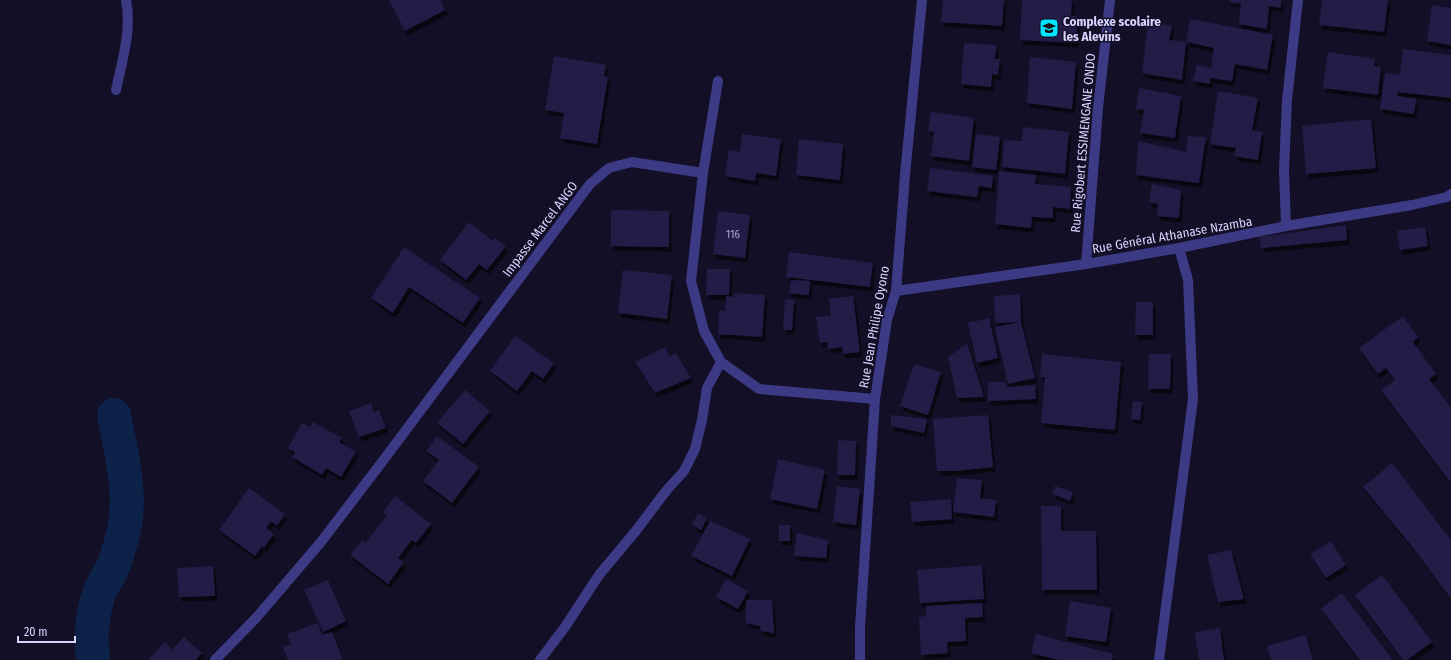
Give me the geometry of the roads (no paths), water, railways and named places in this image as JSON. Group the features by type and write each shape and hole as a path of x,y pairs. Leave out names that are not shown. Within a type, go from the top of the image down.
{"street":[{"path":"116,90 127,32 128,12 126,0"},
{"name":"Rue Jean Philipe Oyono","path":"860,660 860,619 875,399 887,320 896,291 905,168 922,0"},
{"name":"Rue Rigobert ESSIMENGANE ONDO","path":"1086,264 1098,108 1110,0"},
{"path":"1286,226 1284,170 1287,100 1298,0"},
{"path":"718,81 703,173 691,281 704,331 721,362 759,389 875,399"},
{"name":"Impasse Marcel ANGO","path":"216,660 256,618 321,542 590,184 609,168 632,162 703,173"},
{"name":"Rue Général Athanase Nzamba","path":"896,291 1086,264 1179,248 1286,226 1412,205 1447,197 1451,194"},
{"path":"1159,660 1193,399 1188,280 1179,248"},
{"path":"540,660 565,627 599,575 635,532 666,491 684,471 695,449 702,420 707,388 721,362"}],"waterway":[{"path":"93,660 93,616 101,588 111,572 126,519 127,504 125,474 114,415"}],"place":[{"name":"Complexe scolaire les Alevins","path":"1049,28"}]}
